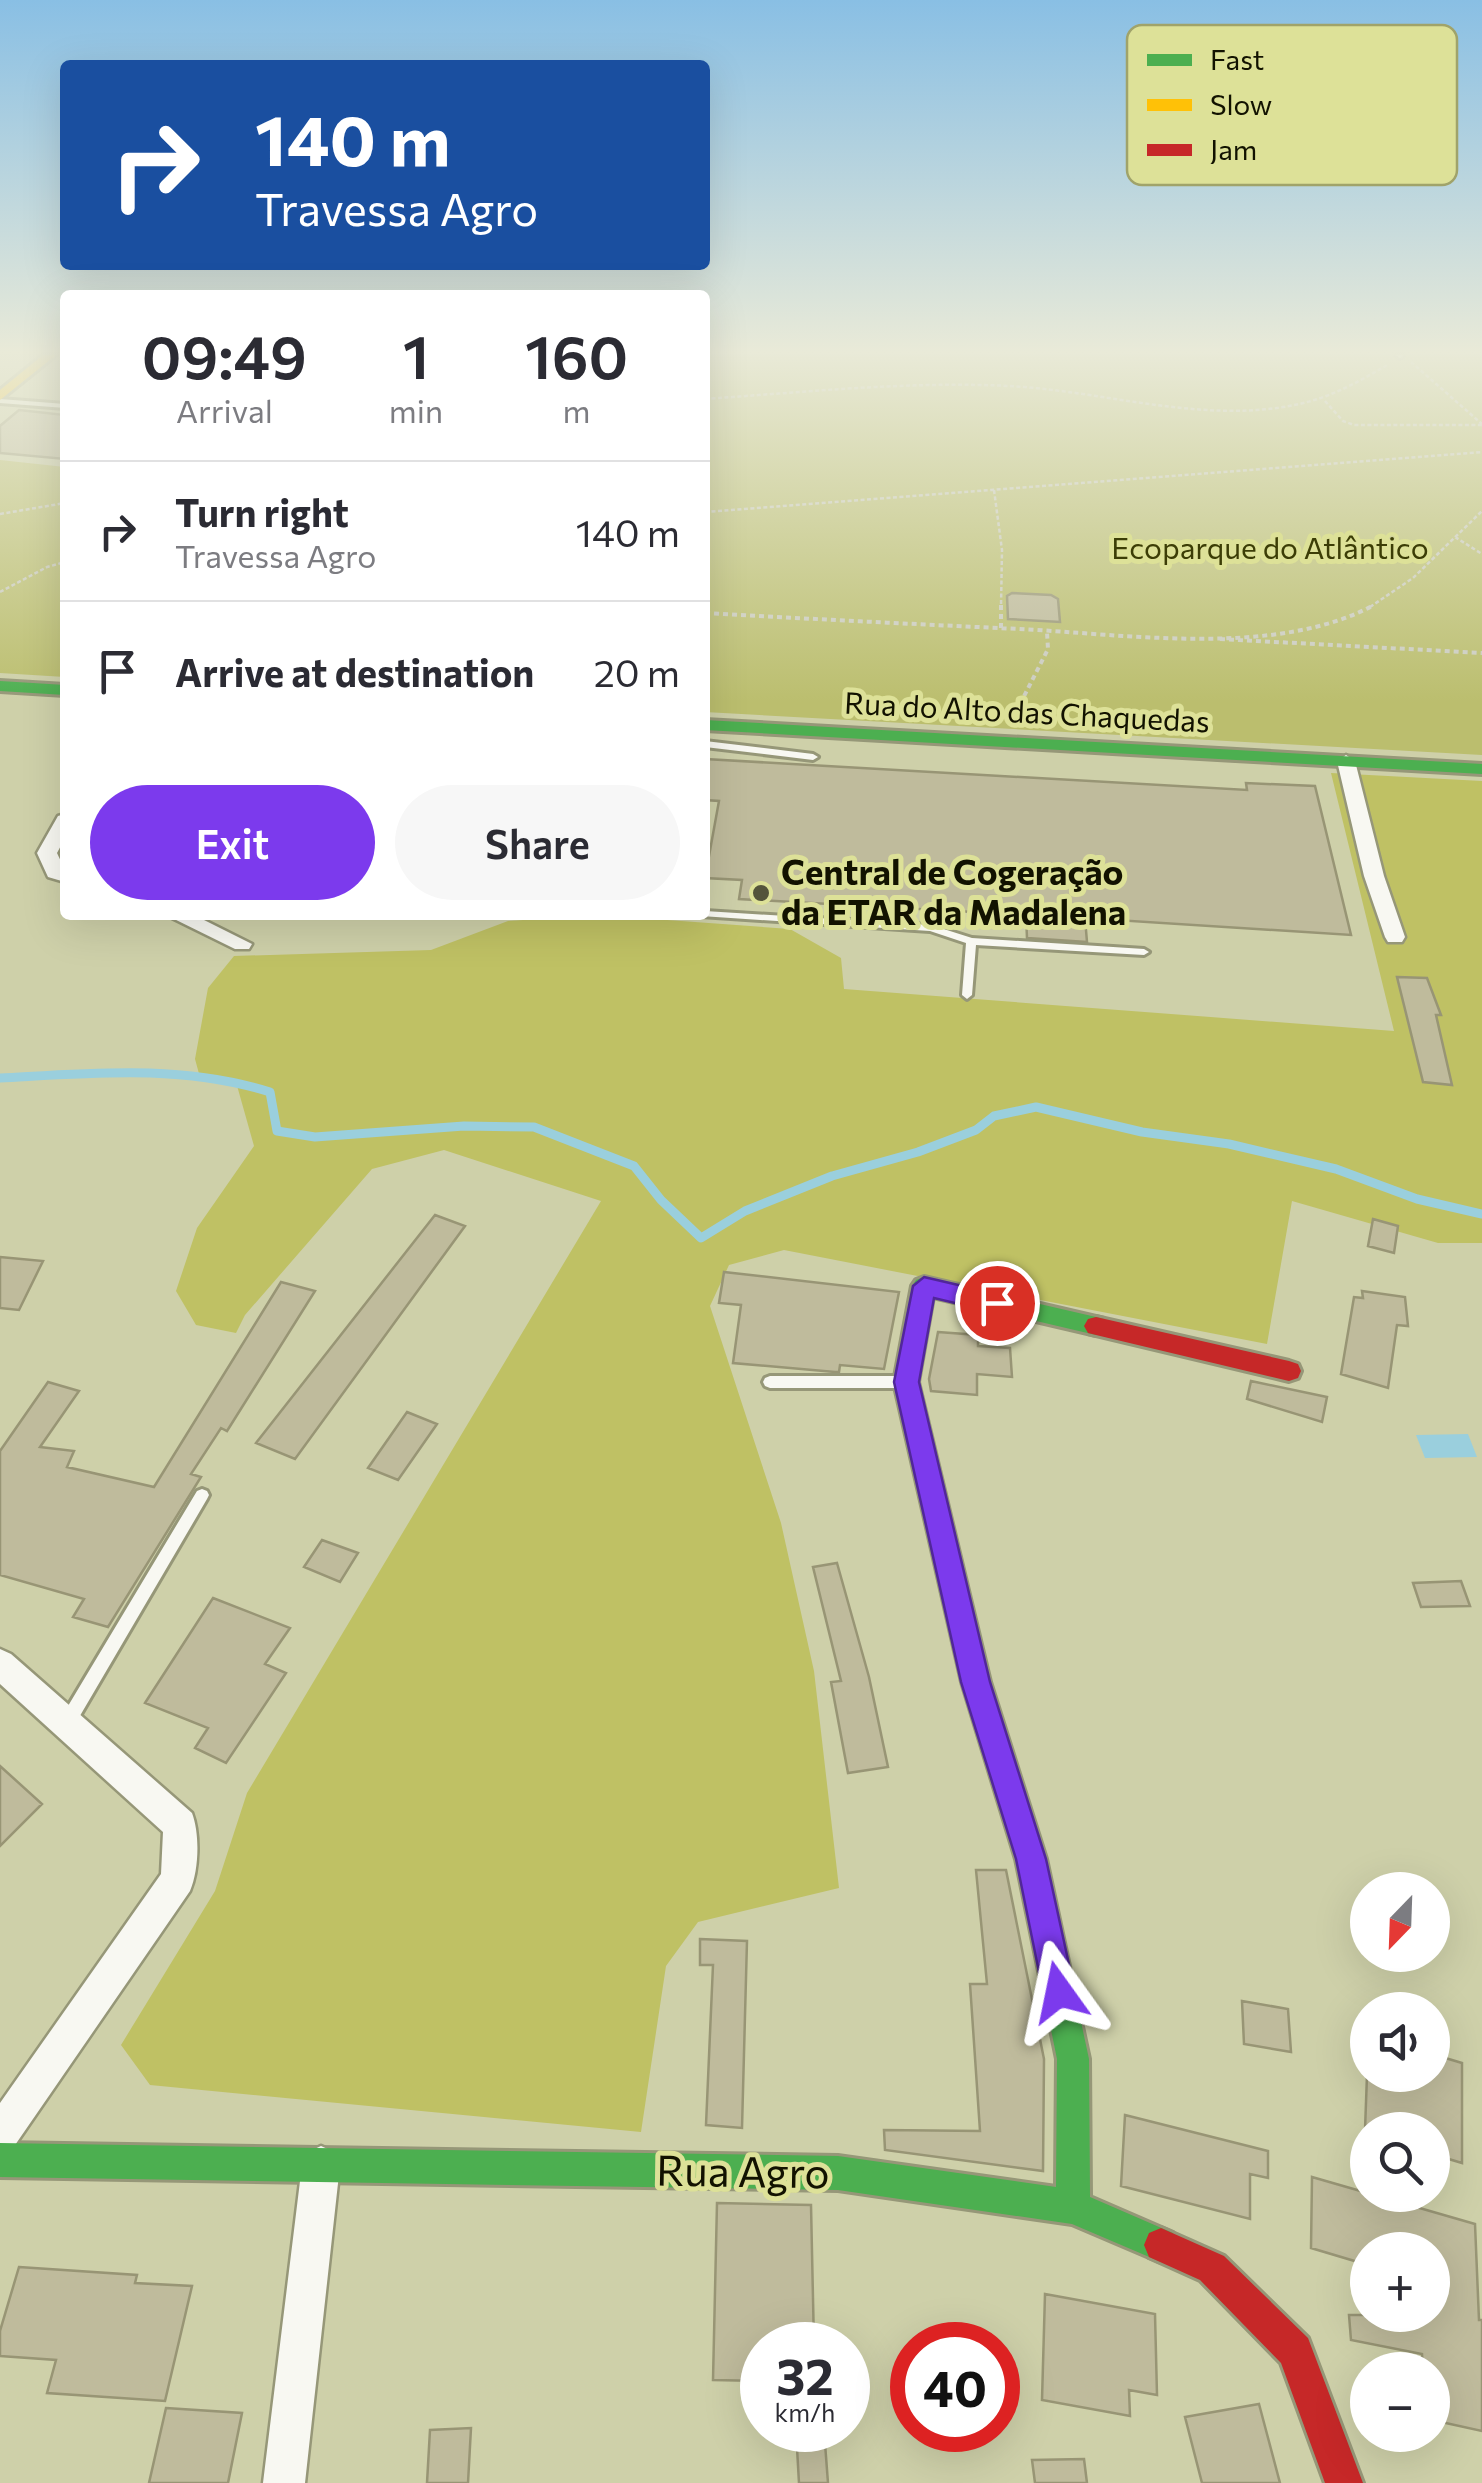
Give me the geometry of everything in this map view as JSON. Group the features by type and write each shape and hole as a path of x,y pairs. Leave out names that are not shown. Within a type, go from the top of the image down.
{"street":[{"path":"0,686 60,690"},
{"name":"Rua do Alto das Chaquedas","path":"710,725 1482,769"},
{"path":"1346,762 1374,876 1395,936"},
{"path":"60,829 47,853 55,873 60,874"},
{"path":"187,920 242,944"},
{"path":"1073,2207 1073,2059 1031,1859 976,1682 906,1382 924,1286 1288,1371"},
{"path":"0,1664 180,1825 178,1879 0,2135"},
{"name":"Rua Agro","path":"0,2160 838,2172 1073,2207 1212,2268 1294,2351 1344,2483"},
{"path":"284,2483 321,2165"}],"lane":[{"path":"710,745 812,756"},
{"path":"710,914 931,928 971,940 1144,952"},
{"path":"967,995 971,940"},
{"path":"770,1382 906,1382"},
{"path":"68,1722 202,1495"}],"path":[{"path":"710,512 1240,471"},
{"path":"994,490 1002,550 1001,628"},
{"path":"0,514 60,504"},
{"path":"1207,637 1262,633 1364,610 1406,584 1482,511"},
{"path":"1455,537 1482,554"},
{"path":"0,592 19,587 43,566 60,563"},
{"path":"710,613 1482,653"},
{"path":"1012,720 1048,650 1046,630"}],"green space":[{"path":"0,471 60,471 60,677 0,673"},
{"name":"Ecoparque do Atlântico","path":"710,471 1482,471 1482,755 710,712"}],"shaded area":[{"path":"1331,773 1482,781 1482,1243 1438,1243 1292,1201 1267,1344 784,1250 729,1265 710,1306 781,1523 814,1671 839,1888 698,1922 666,1966 641,2132 150,2085 121,2045 215,1891 247,1793 601,1201 444,1150 372,1169 245,1315 236,1333 196,1325 176,1291 197,1228 254,1146 236,1082 201,1081 195,1059 208,988 234,956 431,950 508,921 667,920 790,929 841,958 844,989 1394,1031"}],"water":[{"path":"1468,1434 1477,1457 1425,1458 1416,1435"}],"building":[{"path":"1051,595 1058,599 1060,622 1008,619 1007,596"},
{"path":"710,759 1247,790 1246,783 1315,786 1351,935 1085,918 1087,942 1027,938 1026,915 739,899 742,880 710,878 710,850 719,801 710,800"},
{"path":"1397,977 1427,978 1441,1015 1436,1015 1452,1085 1423,1082"},
{"path":"435,1215 465,1226 295,1459 256,1443"},
{"path":"1373,1219 1398,1226 1394,1253 1368,1246"},
{"path":"0,1257 43,1261 19,1310 0,1308"},
{"path":"724,1272 899,1292 884,1369 840,1365 839,1372 835,1372 733,1363 741,1305 719,1303"},
{"path":"281,1282 315,1291 227,1431 221,1428 191,1474 201,1477 108,1627 73,1617 84,1599 0,1575 0,1451 48,1382 79,1391 40,1447 74,1451 67,1467 154,1487"},
{"path":"1362,1291 1405,1297 1408,1326 1397,1325 1388,1388 1341,1374 1354,1297 1363,1298"},
{"path":"938,1332 978,1335 978,1346 1010,1348 1012,1377 977,1374 977,1395 931,1391 929,1379"},
{"path":"1251,1381 1327,1397 1322,1422 1247,1399"},
{"path":"407,1412 437,1424 398,1480 368,1468"},
{"path":"322,1540 358,1553 340,1582 304,1567"},
{"path":"837,1563 869,1677 888,1767 848,1773 831,1682 841,1681 813,1567"},
{"path":"1461,1581 1470,1606 1421,1607 1413,1583"},
{"path":"213,1598 290,1628 265,1664 286,1673 226,1763 195,1748 208,1728 145,1703"},
{"path":"0,1766 42,1804 0,1846"},
{"path":"976,1870 1006,1870 1044,2059 1043,2171 885,2150 884,2130 980,2131 970,1984 987,1984"},
{"path":"700,1939 747,1941 742,2128 706,2125 713,1965 700,1965"},
{"path":"1242,2001 1288,2009 1291,2052 1244,2044"},
{"path":"1450,2059 1462,2063 1462,2163 1450,2159 1450,2112 1366,2112 1366,2092 1450,2092"},
{"path":"1125,2115 1268,2151 1268,2178 1250,2174 1250,2219 1121,2186"},
{"path":"1312,2177 1350,2188 1350,2212 1433,2212 1475,2224 1482,2320 1482,2431 1450,2424 1450,2352 1412,2352 1351,2340 1350,2332 1450,2332 1450,2232 1350,2232 1350,2260 1311,2248"},
{"path":"717,2203 811,2205 814,2322 740,2322 740,2381 713,2380"},
{"path":"19,2267 137,2275 135,2283 192,2286 165,2401 47,2393 56,2360 0,2356 0,2331"},
{"path":"1045,2294 1155,2314 1157,2395 1129,2390 1130,2416 1042,2400"},
{"path":"1259,2404 1280,2483 1202,2483 1185,2417"},
{"path":"166,2408 242,2413 228,2483 149,2483"},
{"path":"471,2428 468,2483 427,2483 430,2430"},
{"path":"797,2452 826,2452 828,2483 799,2483"},
{"path":"1084,2459 1087,2483 1035,2483 1032,2460"}],"waterway":[{"path":"0,1078 136,1073 237,1083 270,1092 277,1131 315,1137 464,1126 534,1127 634,1166 661,1200 701,1238 745,1211 832,1176 918,1152 976,1130 994,1116 1036,1107 1142,1132 1229,1144 1336,1169 1417,1199 1482,1214"}],"traffic: fast":[{"path":"0,686 60,690"},
{"path":"710,725 1482,769"},
{"path":"1073,2207 1073,2059 1031,1859 976,1682 906,1382 924,1286 1096,1326"},
{"path":"0,2160 838,2173 1073,2207 1161,2245"}],"traffic: jam":[{"path":"1096,1326 1289,1371"},
{"path":"1161,2245 1212,2268 1295,2351 1344,2483"}],"place":[{"name":"Central de Cogeração da ETAR da Madalena","path":"761,893"}],"route":[{"path":"997,1303 924,1286 906,1382 976,1682 1031,1859 1059,1992"}]}
